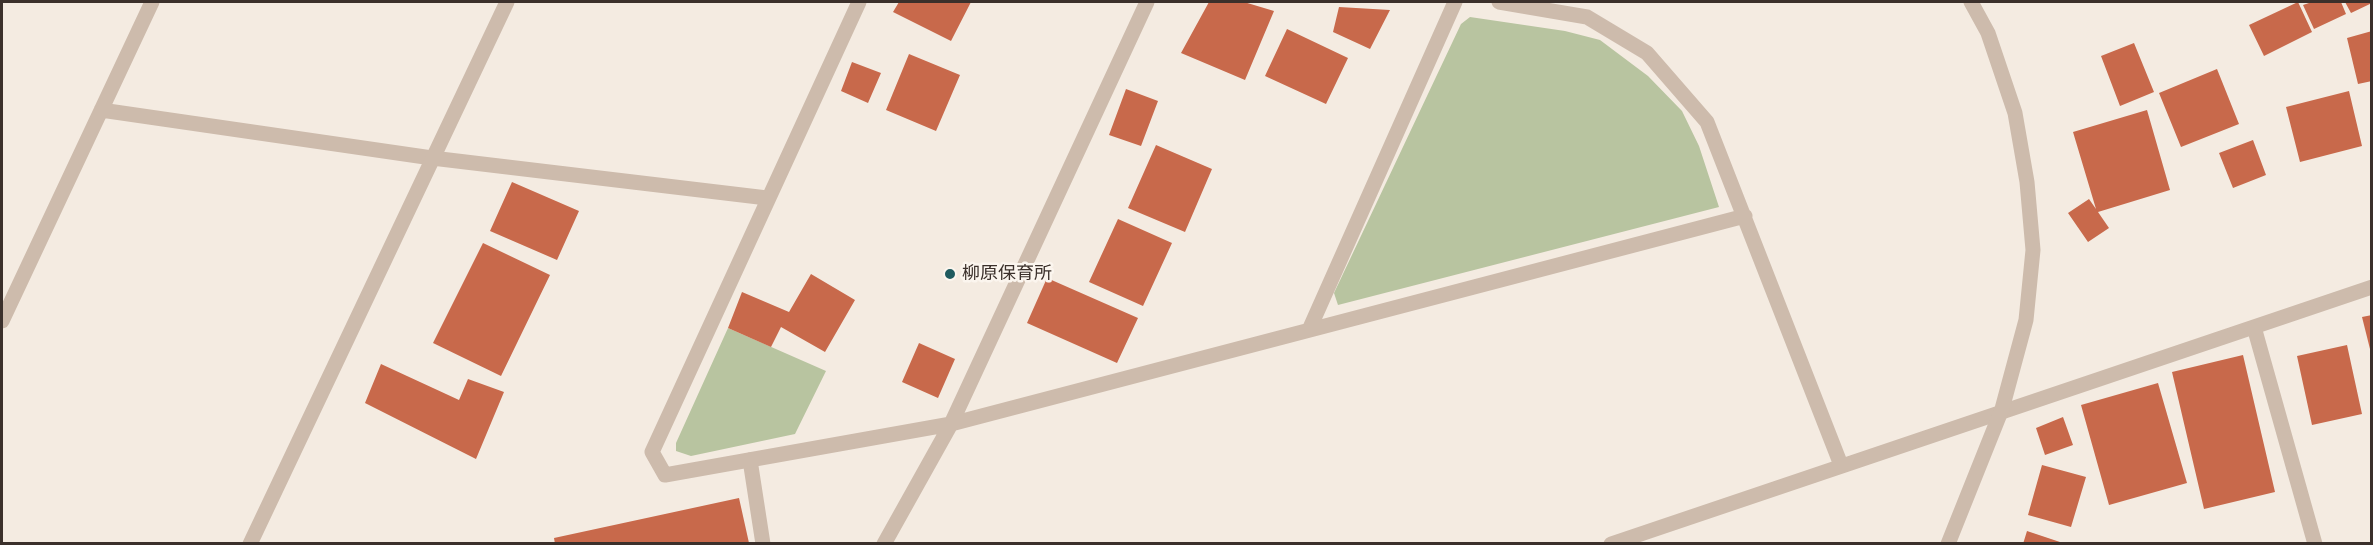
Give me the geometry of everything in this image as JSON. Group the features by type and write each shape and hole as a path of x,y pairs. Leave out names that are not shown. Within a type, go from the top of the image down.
{"street":[{"path":"2,321 152,2"},
{"path":"250,543 507,2"},
{"path":"859,2 766,198 652,452 665,475 951,424 1745,216"},
{"path":"884,543 951,424 1147,2"},
{"path":"1308,330 1455,2"},
{"path":"1499,2 1587,17 1647,53 1707,122 1840,465"},
{"path":"1948,543 2002,409 2026,320 2033,250 2027,182 2015,113 1988,33 1971,2"},
{"path":"101,110 432,158 766,198"},
{"path":"1611,543 2002,409 2372,287"},
{"path":"2254,327 2315,543"},
{"path":"750,460 763,543"}],"green space":[{"path":"1470,17 1565,31 1600,40 1648,76 1682,111 1699,146 1719,207 1338,305 1334,293 1461,24"},
{"path":"728,328 826,371 795,434 691,456 676,451 676,443"}],"building":[{"path":"899,2 971,2 951,41 893,12"},
{"path":"1209,2 1244,2 1274,11 1245,80 1181,53"},
{"path":"2298,2 2312,32 2264,56 2249,25"},
{"path":"2312,2 2341,2 2346,14 2314,29 2303,5"},
{"path":"2345,2 2372,2 2372,3 2351,13"},
{"path":"1339,7 1390,10 1370,49 1333,32"},
{"path":"1287,29 1348,58 1326,104 1265,76"},
{"path":"2372,31 2372,81 2358,84 2347,38"},
{"path":"2134,43 2154,92 2120,106 2101,56"},
{"path":"909,54 960,75 936,131 886,110"},
{"path":"852,62 881,73 868,103 841,91"},
{"path":"2217,69 2239,124 2181,147 2159,93"},
{"path":"1126,89 1158,101 1141,146 1109,135"},
{"path":"2349,91 2362,146 2300,162 2286,107"},
{"path":"2147,110 2170,190 2098,212 2109,228 2088,242 2068,213 2089,199 2096,209 2073,132"},
{"path":"2253,140 2266,175 2233,188 2219,153"},
{"path":"1156,145 1212,169 1185,232 1128,208"},
{"path":"512,182 579,211 557,260 490,231"},
{"path":"1118,219 1172,243 1143,306 1089,282"},
{"path":"483,243 550,275 501,376 433,343"},
{"path":"811,274 855,300 825,352 781,327 771,347 728,328 742,292 789,312"},
{"path":"1047,278 1138,318 1117,363 1027,323"},
{"path":"2372,315 2372,353 2371,353 2362,317"},
{"path":"919,343 955,359 938,398 902,382"},
{"path":"2347,345 2362,414 2312,425 2297,356"},
{"path":"2243,355 2275,492 2204,509 2172,372"},
{"path":"381,364 459,400 468,379 504,392 476,459 365,403"},
{"path":"2158,383 2187,483 2109,505 2081,405"},
{"path":"2063,417 2073,445 2045,455 2036,428"},
{"path":"2042,465 2086,477 2071,527 2028,515"},
{"path":"739,498 749,543 555,544 554,538"},
{"path":"2027,531 2063,543 2063,544 2023,544"}],"place":[{"name":"柳原保育所","path":"950,274"}]}
